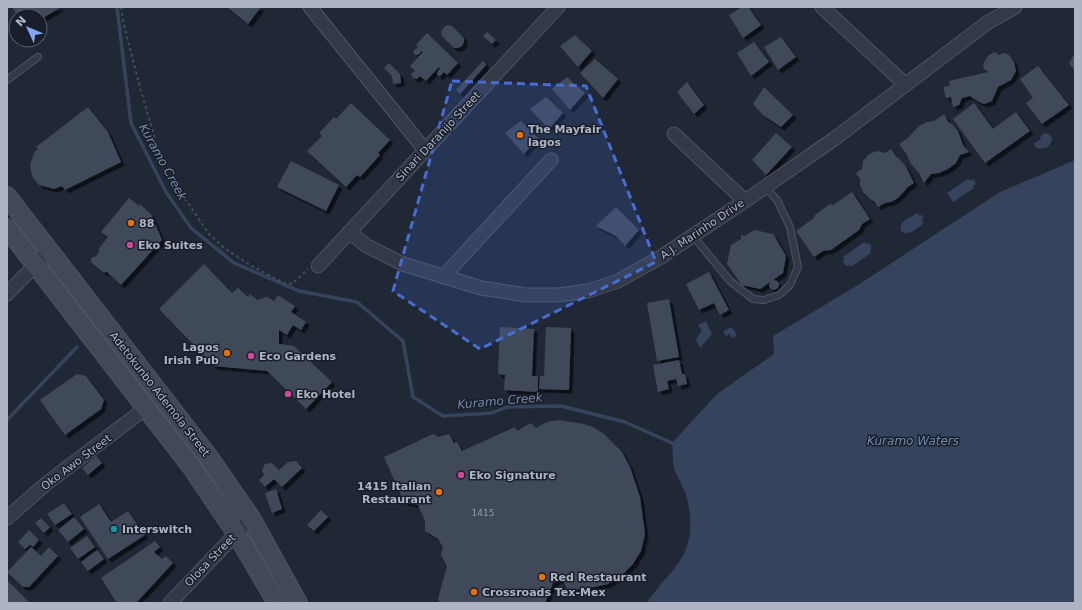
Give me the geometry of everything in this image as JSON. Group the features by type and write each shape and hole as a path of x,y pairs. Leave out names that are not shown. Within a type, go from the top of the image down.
{"main road":[{"name":"Adetokunbo Ademola Street","path":"7,196 208,456 251,518 298,603"},
{"name":"Adetokunbo Ademola Street","path":"7,228 194,469 236,533 277,603"}],"street":[{"path":"310,7 425,150"},
{"name":"Sinari Daranijo Street","path":"318,266 558,7"},
{"path":"822,7 906,85"},
{"name":"A.J. Marinho Drive","path":"349,232 367,246 402,264 481,288 526,295 558,295 588,292 618,281 661,257 693,236 834,139 987,23 1015,7"},
{"path":"674,134 745,201"},
{"path":"443,277 550,160"},
{"path":"7,294 49,251"},
{"name":"Oko Awo Street","path":"7,518 47,483 146,408"},
{"name":"Olosa Street","path":"170,603 251,518"}],"lane":[{"path":"7,80 38,57"},
{"path":"693,236 730,282 753,299 764,300 779,295 790,285 798,267 790,227 777,200 765,187"}],"path":[{"path":"121,7 124,25 141,91 164,170 209,234 224,248 250,265 284,283 292,284 308,270 318,266"}],"highlighted area":[{"path":"452,81 586,86 656,262 480,349 393,291"}],"water":[{"path":"1046,133 1052,138 1050,144 1041,149 1035,147 1034,143 1040,140 1041,135"},
{"name":"Kuramo Waters","path":"1075,160 1075,603 646,603 675,568 682,557 687,546 690,533 690,518 687,499 674,468 672,443 717,394 774,354 773,336 861,283 1000,192"},
{"path":"968,179 970,181 973,179 976,184 973,186 974,188 953,202 947,193"},
{"path":"917,213 918,215 923,216 922,221 924,223 910,232 904,233 901,231 901,225 903,222"},
{"path":"864,242 871,245 871,253 851,267 850,265 847,266 844,264 843,261 845,259 843,257"},
{"path":"706,321 712,334 700,348 696,339 702,331 698,325"},
{"path":"732,327 737,336 732,338 730,334 726,336 723,331"}],"building":[{"path":"12,7 61,7 48,15 48,8"},
{"path":"227,7 261,7 248,24"},
{"path":"742,7 748,7 761,25 743,38 729,15"},
{"path":"447,25 452,26 464,38 462,46 454,48 442,36 441,32"},
{"path":"487,32 496,40 492,44 483,36"},
{"path":"427,33 458,63 447,75 444,72 440,76 437,75 440,68 439,67 426,81 420,76 417,79 413,78 411,74 415,71 410,66 423,52 422,51 418,55 415,55 413,51 418,47 416,45"},
{"path":"575,35 592,51 578,67 560,46"},
{"path":"781,37 796,57 778,70 764,47"},
{"path":"754,42 769,62 751,76 737,53"},
{"path":"995,52 999,55 1004,53 1008,54 1014,62 1016,71 1011,80 998,87 992,101 984,104 970,96 962,98 959,105 953,107 951,97 946,98 943,87 950,86 949,81 988,72 983,68 984,62 989,55"},
{"path":"1075,53 1075,71 1069,63"},
{"path":"595,59 618,79 603,98 580,73"},
{"path":"483,61 486,65 460,94 456,90"},
{"path":"389,63 400,74 401,83 393,84 392,76 384,68"},
{"path":"1038,66 1069,105 1042,124 1026,103 1033,98 1020,79"},
{"path":"567,77 585,93 570,110 552,89"},
{"path":"687,82 704,105 694,114 677,92"},
{"path":"764,87 793,115 781,127 763,115 753,104"},
{"path":"546,97 563,113 549,129 530,109"},
{"path":"351,103 390,140 378,153 380,155 360,177 357,175 346,187 307,151 322,136 319,133 334,117 336,119"},
{"path":"974,103 993,129 1016,112 1030,131 985,163 953,119"},
{"path":"88,107 108,132 121,162 65,190 62,186 54,189 39,185 32,176 30,165 34,153 38,149 36,147"},
{"path":"944,114 948,122 958,131 963,145 969,152 960,155 956,163 948,169 939,173 931,174 924,183 899,144 908,138 919,126 927,122 934,121"},
{"path":"521,121 538,138 524,154 505,133"},
{"path":"776,133 792,147 766,175 752,160"},
{"path":"891,149 905,165 914,183 898,198 878,207 875,202 863,192 860,185 860,179 856,173 862,169 863,161 869,154 877,151 885,153"},
{"path":"291,161 339,185 326,211 277,187"},
{"path":"852,192 870,219 862,224 859,230 831,250 823,251 814,257 796,231 830,204 833,205"},
{"name":"Eko Suites","path":"129,198 139,206 140,204 151,214 162,240 121,285 106,271 104,273 91,262 91,259 100,251 98,250 108,237 101,232"},
{"path":"616,207 639,230 625,246 616,236 596,226"},
{"path":"754,230 773,234 786,256 783,273 773,280 777,281 779,284 778,288 774,290 769,286 770,282 760,289 742,285 727,264 731,245 741,239 741,235 745,236"},
{"path":"204,264 232,293 238,288 248,297 250,294 257,300 267,297 274,301 278,295 295,306 291,312 306,322 301,330 293,325 287,335 279,330 279,344 294,346 332,382 306,409 267,371 214,366 159,309"},
{"path":"709,272 729,310 720,315 714,303 699,310 686,284"},
{"path":"669,299 679,357 657,361 647,303"},
{"path":"500,327 534,329 532,376 538,376 538,392 504,390 505,375 498,374"},
{"path":"546,327 571,328 569,390 539,389 540,376 544,376"},
{"path":"679,360 682,374 685,374 687,384 678,386 676,379 667,381 669,389 658,392 653,365"},
{"path":"77,374 86,376 104,400 101,409 65,435 40,400"},
{"path":"559,420 584,424 595,428 604,434 622,452 630,467 640,497 645,534 641,551 633,564 622,575 608,584 579,589 569,593 562,578 553,583 545,603 440,603 438,599 447,566 441,555 443,547 438,539 425,531 425,521 418,505 404,502 384,457 433,434 438,437 449,434 454,443 457,442 462,451 515,427 517,431 531,423 536,428 547,422"},
{"path":"96,456 102,463 88,475 82,468"},
{"path":"296,461 302,468 282,487 274,479 265,487 259,480 264,475 262,470 265,464 272,463 279,470 288,462"},
{"path":"276,489 282,509 272,513 265,493"},
{"path":"64,503 72,514 55,525 47,514"},
{"name":"Interswitch","path":"99,504 111,522 128,511 145,535 108,559 80,517"},
{"path":"321,510 328,517 314,531 307,525"},
{"path":"74,517 84,529 68,542 58,530"},
{"path":"41,518 50,527 44,533 35,523"},
{"path":"29,530 39,540 33,547 30,545 25,549 18,542"},
{"path":"87,536 95,547 78,559 70,548"},
{"path":"155,541 160,547 154,552 162,559 166,556 173,563 136,603 117,603 101,578"},
{"path":"31,547 41,556 49,547 58,556 29,587 23,587 7,572"},
{"path":"97,550 104,559 88,571 81,562"},
{"path":"7,580 30,603 7,603"}],"waterway":[{"name":"Kuramo Creek","path":"117,7 131,123 166,192 191,228 234,263 299,291 357,302 403,341 413,397 443,416 492,413 507,407 561,406 625,422 672,443"},
{"path":"7,420 77,347"}],"place":[{"name":"The Mayfair lagos","path":"520,135"},
{"name":"88","path":"131,223"},
{"name":"Eko Suites","path":"130,245"},
{"name":"Lagos Irish Pub","path":"227,353"},
{"name":"Eco Gardens","path":"251,356"},
{"name":"Eko Hotel","path":"288,394"},
{"name":"Eko Signature","path":"461,475"},
{"name":"1415 Italian Restaurant","path":"439,492"},
{"name":"Interswitch","path":"114,529"},
{"name":"Red Restaurant","path":"542,577"},
{"name":"Crossroads Tex-Mex","path":"474,592"}]}
